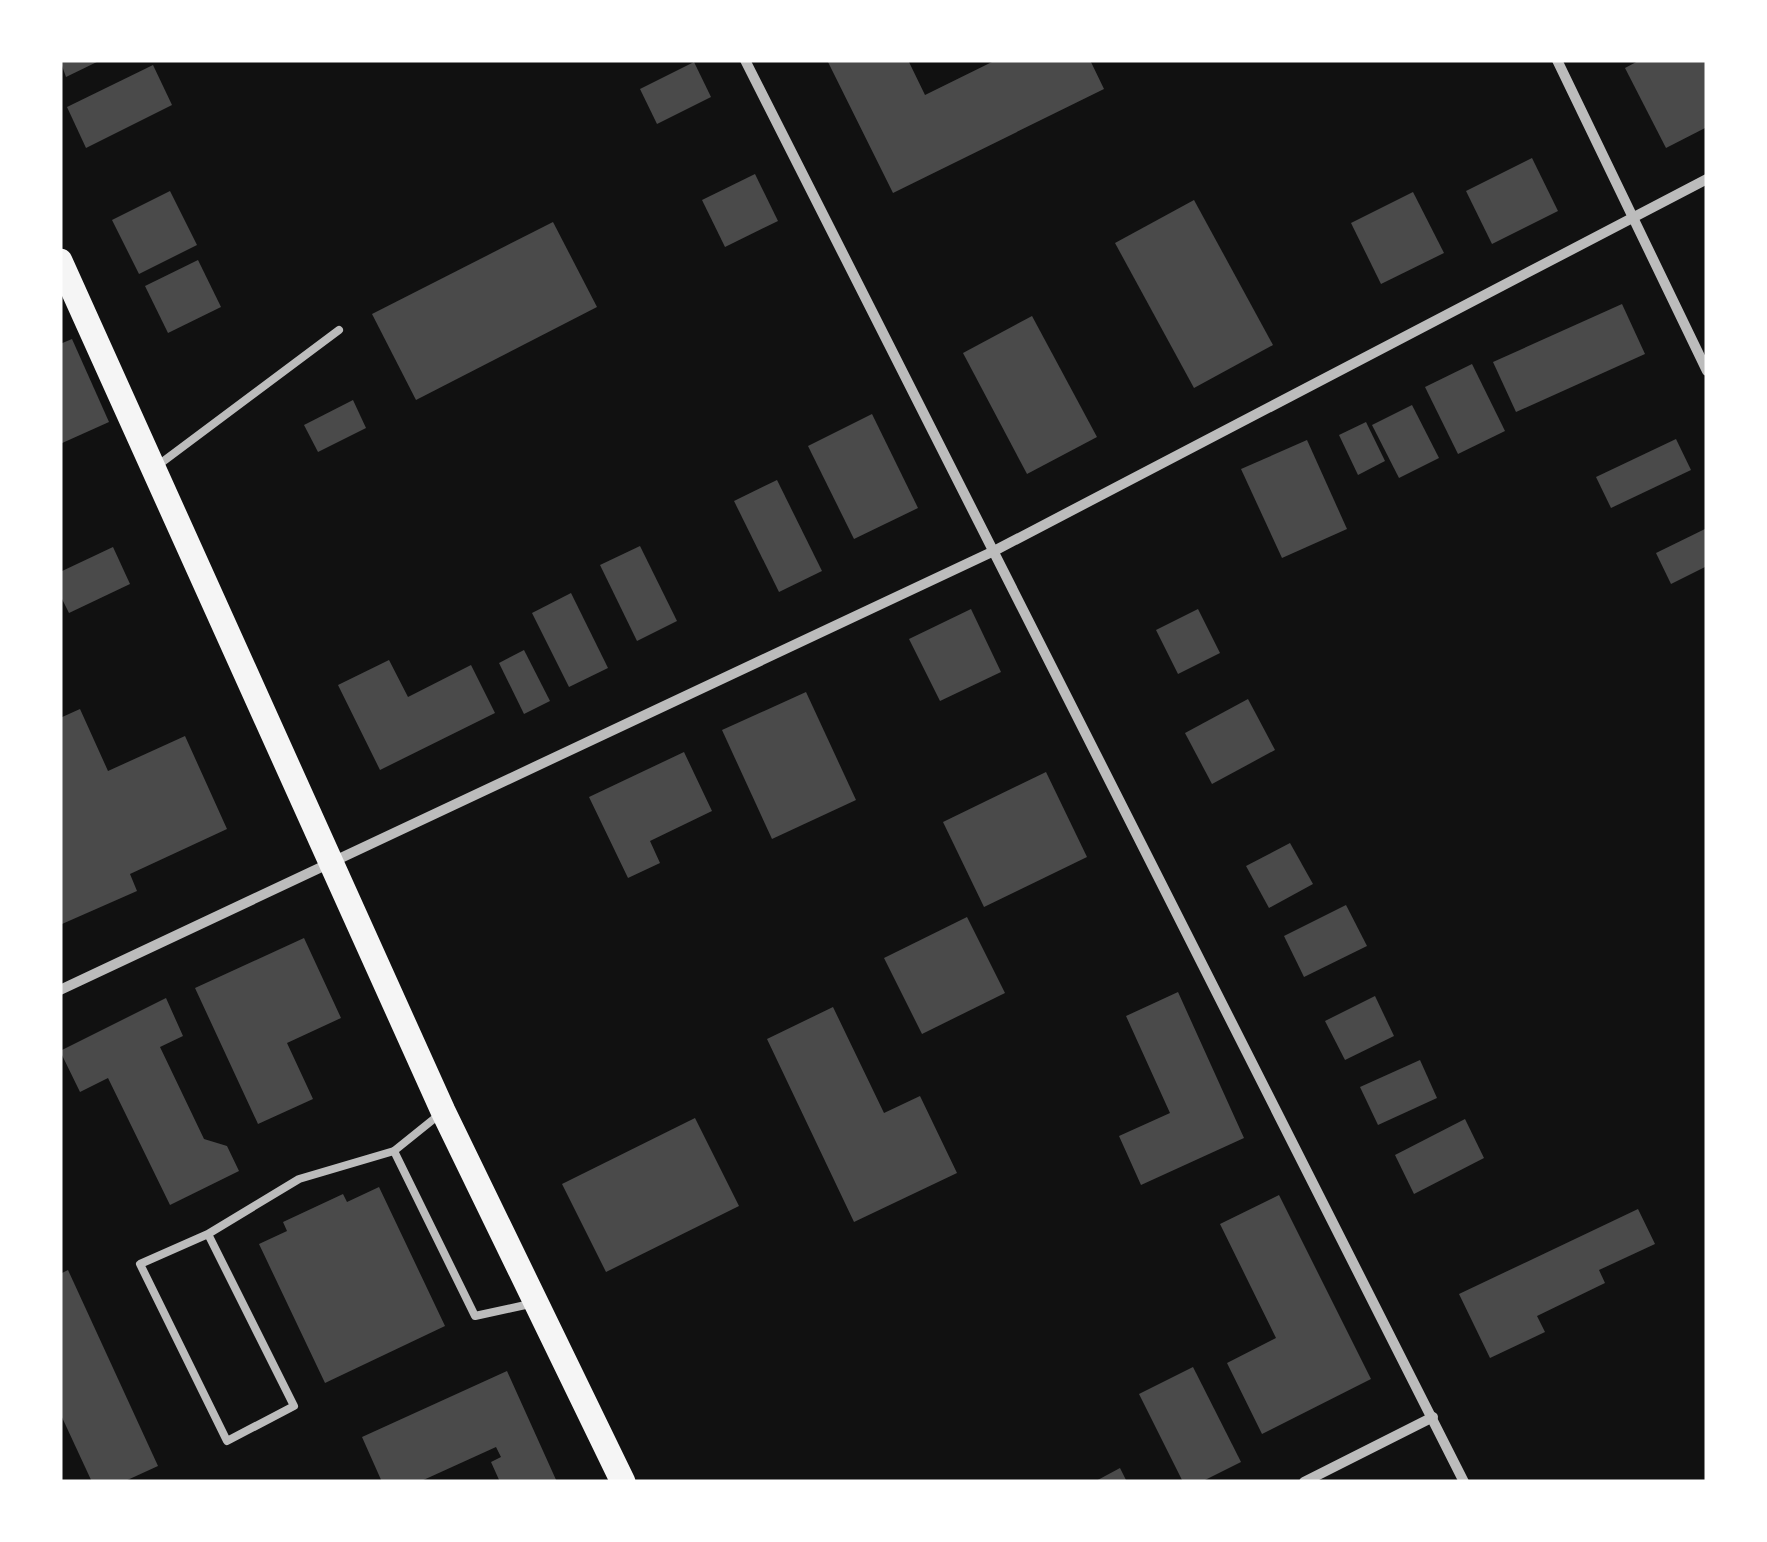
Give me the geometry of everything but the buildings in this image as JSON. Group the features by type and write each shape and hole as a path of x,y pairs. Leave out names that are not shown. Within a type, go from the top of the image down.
{"main road":[{"path":"60,261 443,1111 624,1482"}],"street":[{"path":"745,60 1464,1482"},
{"path":"1557,60 1707,372"},
{"path":"60,990 994,550 1707,179"},
{"path":"1304,1482 1433,1417"}],"lane":[{"path":"153,469 339,330"},
{"path":"208,1234 294,1406 227,1441 140,1264 208,1234 298,1179 394,1151 443,1111"},
{"path":"394,1151 475,1316 537,1302"}]}
